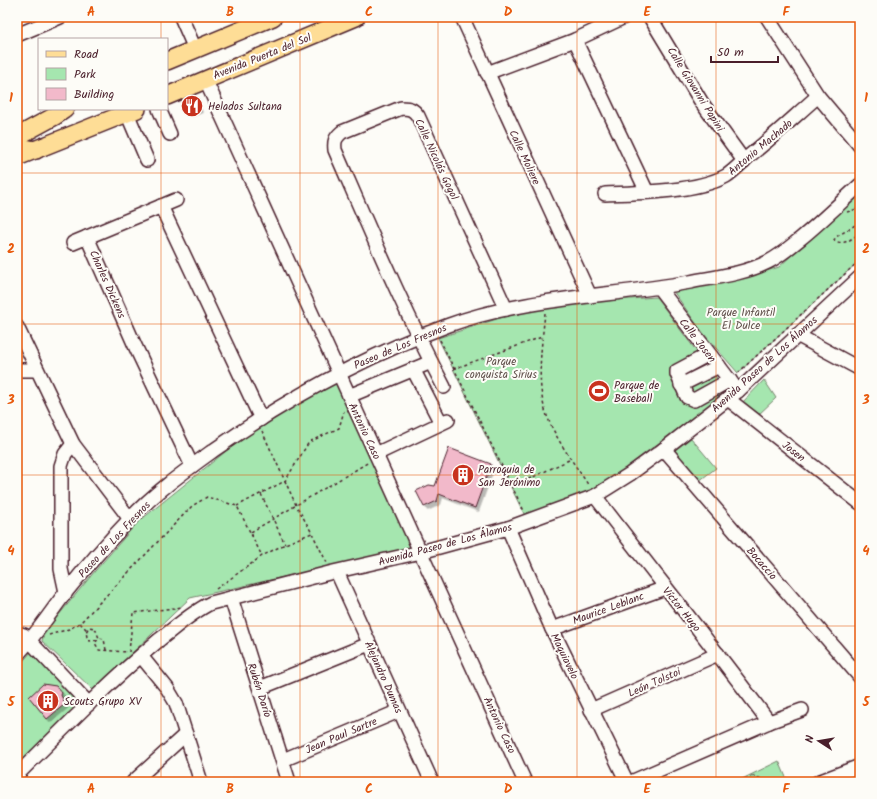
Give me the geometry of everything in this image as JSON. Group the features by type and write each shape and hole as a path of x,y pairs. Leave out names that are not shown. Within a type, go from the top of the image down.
{"main road":[{"path":"168,61 273,17"},
{"name":"Avenida Puerta del Sol","path":"168,96 356,17"},
{"path":"17,123 50,110"},
{"path":"36,150 23,148 19,144 20,135 64,110"},
{"path":"17,157 132,111"}],"street":[{"path":"17,35 60,17"},
{"path":"180,17 195,49"},
{"name":"Calle Moliere","path":"462,17 590,296"},
{"path":"487,74 575,40 624,17"},
{"name":"Calle Giovanni Papini","path":"650,17 702,103 744,161"},
{"path":"767,17 783,44 818,96 860,146"},
{"path":"575,40 647,192"},
{"name":"Antonio Caso","path":"205,79 525,782"},
{"name":"Antonio Machado","path":"605,194 647,192 688,187 714,181 726,176 818,96"},
{"name":"Calle Nicolás Gogol","path":"419,337 344,171 335,150 334,142 336,136 342,132 401,108 409,108 418,116 506,309"},
{"path":"159,110 170,134"},
{"path":"132,111 147,160"},
{"name":"Paseo de Los Fresnos","path":"17,655 30,641 66,592 130,519 151,499 192,466 307,390 339,373 448,325 506,309 590,296 659,288 730,275 770,261 784,253 816,227 860,185"},
{"name":"Charles Dickens","path":"176,200 87,237 136,348 192,466"},
{"path":"161,206 261,419"},
{"path":"73,243 87,237"},
{"name":"Avenida Paseo de Los Álamos","path":"17,775 89,704 135,654 197,610 211,603 421,552 508,528 595,496 630,474 738,391 860,277"},
{"name":"Calle Josen","path":"659,288 719,366 734,377 738,391"},
{"path":"17,326 73,444 130,519"},
{"path":"797,335 860,369"},
{"path":"419,337 444,387"},
{"path":"709,354 677,370 676,374 687,397 694,400 734,377"},
{"path":"349,396 431,362"},
{"path":"681,385 719,366"},
{"path":"377,456 444,422 413,369"},
{"path":"17,370 37,370"},
{"name":"Josen","path":"728,399 860,504"},
{"path":"66,592 61,569 62,466 65,454 73,444"},
{"name":"Bocaccio","path":"664,449 860,677"},
{"name":"Víctor Hugo","path":"595,496 665,588 718,654 768,722"},
{"name":"Maquiavelo","path":"508,528 552,629 627,782"},
{"name":"Alejandro Dumas","path":"335,572 400,711 430,782"},
{"name":"Maurice Leblanc","path":"552,629 665,588"},
{"name":"Rubén Darío","path":"231,598 290,782"},
{"path":"17,633 24,635 89,704"},
{"path":"260,688 369,644"},
{"path":"135,654 167,688 176,703 201,782"},
{"name":"León Tolstoi","path":"591,710 718,654"},
{"path":"631,782 768,722 802,710"},
{"name":"Jean Paul Sartre","path":"282,760 400,711"},
{"path":"133,782 186,734"},
{"path":"818,782 846,777 860,766"}],"path":[{"path":"847,212 860,208"},
{"path":"860,222 836,237 834,240 840,243 845,243 860,232"},
{"path":"734,377 860,260"},
{"path":"546,303 542,337 542,394 545,411 555,432 595,496"},
{"path":"436,331 453,369 528,520"},
{"path":"453,369 542,337"},
{"path":"30,641 69,629 80,623 192,506 207,497 238,506 285,481 309,442 340,428 344,411"},
{"path":"261,419 261,428 296,505 327,563 335,572"},
{"path":"250,532 377,456"},
{"path":"512,487 571,459"},
{"path":"261,494 285,544"},
{"path":"238,506 262,556"},
{"path":"211,593 262,556 285,544 312,533"},
{"path":"99,638 95,643 99,650 135,654 133,612 184,607"},
{"path":"80,623 87,630 87,637 90,641 97,640"},
{"path":"87,630 89,627 95,628 99,638 104,639 106,650"},
{"path":"739,782 752,776 768,782"},
{"path":"750,782 752,776"}],"green space":[{"name":"Parque Infantil El Dulce","path":"860,192 860,260 738,373 702,332 671,288 740,279 779,267"},
{"name":"Parque conquista Sirius","path":"656,297 727,392 601,486 525,516 438,338 509,315 566,304"},
{"path":"764,380 776,398 756,417 739,406"},
{"path":"336,381 413,548 190,598 93,690 42,641 44,633 137,523 246,435"},
{"path":"691,438 716,468 699,481 674,451"},
{"path":"32,651 80,703 17,766 17,668"},
{"path":"779,761 788,782 736,782"}],"building":[{"name":"Helados Sultana","path":"194,98 199,109 189,113 186,102"},
{"name":"Parroquia de San Jerónimo","path":"449,448 491,464 475,508 439,494 437,501 424,507 416,491 429,485 435,486"},
{"name":"Scouts Grupo XV","path":"43,684 56,686 62,693 61,695 65,704 47,719 29,697"}],"place":[{"name":"Helados Sultana","path":"192,106"},
{"name":"Parque de Baseball","path":"599,391"},
{"name":"Parroquia de San Jerónimo","path":"463,475"},
{"name":"Scouts Grupo XV","path":"48,701"}]}
